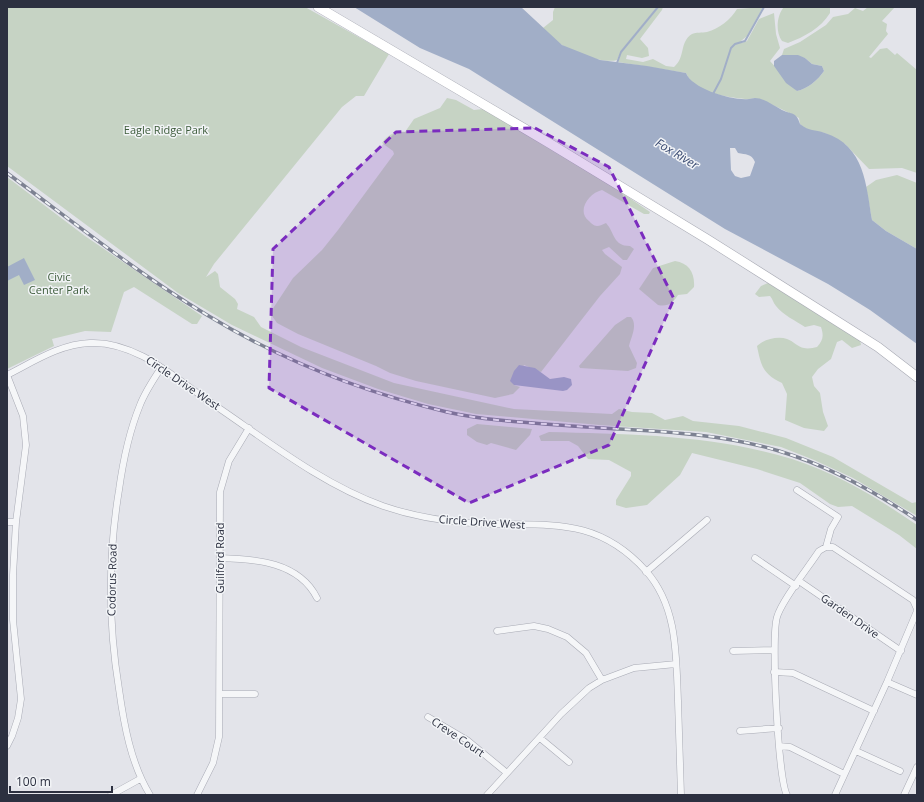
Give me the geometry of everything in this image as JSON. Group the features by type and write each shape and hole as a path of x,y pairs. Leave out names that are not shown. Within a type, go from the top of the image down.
{"street":[{"path":"318,7 549,143 707,239 878,347 917,377"},
{"name":"Circle Drive West","path":"7,375 58,350 74,345 92,343 112,345 128,349 161,368 322,477 370,501 394,510 443,521 473,524 566,526 581,529 610,541 625,551 646,572 662,597 670,616 676,649 681,795"},
{"name":"Codorus Road","path":"150,795 140,779 122,710 110,614 110,569 117,502 131,430 140,404 161,368"},
{"path":"7,375 23,416 26,445 16,522 10,621 21,699 18,718 7,746"},
{"name":"Guilford Road","path":"197,795 213,763 219,737 220,504 224,475 229,461 249,428"},
{"path":"797,490 838,518 830,529 826,547"},
{"path":"646,572 707,520"},
{"path":"7,522 16,522"},
{"path":"787,795 782,783 774,672 776,618 782,605 819,551 826,547 834,547 913,600 917,610 901,651 835,795"},
{"path":"220,558 259,560 272,563 300,577 311,585 317,598"},
{"name":"Garden Drive","path":"755,558 797,583 901,651"},
{"path":"497,631 534,626 548,629 567,637 586,653 602,680"},
{"path":"733,652 774,650"},
{"path":"487,795 579,696 602,680 634,668 676,664"},
{"path":"774,672 793,673 874,711"},
{"path":"887,682 917,695"},
{"path":"220,694 255,694"},
{"name":"Creve Court","path":"428,716 467,740 507,773"},
{"path":"740,731 778,728"},
{"path":"540,738 569,762"},
{"path":"779,746 790,747 844,774"},
{"path":"856,751 900,771"},
{"path":"904,795 917,767"},
{"path":"111,795 140,779"}],"highlighted area":[{"path":"535,128 609,167 674,299 609,445 469,503 269,388 273,249 396,132"}],"green space":[{"name":"Eagle Ridge Park","path":"7,7 305,7 389,54 364,96 356,96 342,107 214,264 206,277 215,271 218,274 220,287 235,299 238,304 237,309 254,317 261,327 301,347 394,383 514,409 612,414 619,409 632,412 652,413 665,420 683,416 693,421 739,426 786,438 833,457 912,503 917,502 917,516 853,478 781,447 706,432 599,425 476,414 428,404 378,389 322,368 232,325 178,293 7,166"},
{"path":"555,7 657,7 621,51 617,60 611,61 597,59 581,54 567,48 554,39 543,28 553,20 553,12"},
{"path":"659,7 663,7 662,10 640,39 648,48 649,56 642,58 627,55 626,59 643,62 653,59 666,66 674,67 680,59 685,41 692,34 716,29 728,20 737,9 763,7 747,36 741,41 742,43 747,41 759,19 774,13 776,34 780,48 770,61 797,91 812,84 824,71 822,66 812,64 805,58 782,55 784,49 800,42 826,25 833,17 848,14 855,8 863,11 868,7 895,7 882,21 887,24 886,31 888,34 869,57 871,58 880,49 887,48 895,55 897,53 917,70 917,173 902,168 869,169 845,144 825,133 807,130 800,124 799,118 756,98 738,98 712,93 696,85 690,80 686,73 618,62 621,53"},
{"path":"784,7 830,7 830,13 817,28 788,43 782,41 778,33 778,19"},
{"path":"447,98 456,100 474,110 483,109 609,184 650,212 649,214 644,214 602,190 589,198 584,208 585,217 596,226 606,223 620,244 630,246 634,249 627,260 623,260 609,247 602,250 622,267 620,274 600,296 541,372 524,365 514,385 520,387 513,394 495,398 416,381 390,373 298,334 277,323 270,313 293,278 322,250 394,154 393,151 382,143 384,140 394,133 405,132 414,119 440,108"},
{"path":"897,175 917,183 917,249 886,231 872,220 866,187 876,180"},
{"name":"Civic Center Park","path":"7,177 85,236 202,316 197,324 192,324 134,287 124,292 111,332 85,331 52,339 54,346 7,369"},
{"path":"675,261 684,264 690,270 693,277 694,287 687,294 678,295 670,304 658,305 639,289 653,268"},
{"path":"768,283 860,339 861,345 852,348 842,340 837,342 831,359 818,369 812,377 814,386 820,393 823,412 828,426 824,431 804,428 785,420 787,394 782,383 767,373 760,359 757,346 763,342 771,339 783,338 802,347 810,348 817,347 822,340 823,335 821,327 814,325 805,327 790,318 775,305 770,296 759,297 755,294 761,286"},
{"path":"627,317 631,317 634,324 629,346 637,363 636,368 628,371 580,368 579,366 615,325"},
{"path":"477,424 532,429 530,435 516,450 491,443 487,445 477,442 467,435 467,429"},
{"path":"549,432 641,435 702,440 762,451 792,459 824,471 855,486 917,525 917,549 899,535 852,506 838,507 830,504 800,483 757,469 692,453 680,475 647,505 626,508 616,505 616,500 631,476 631,472 609,460 588,459 578,446 569,441 541,441 539,436"}],"water":[{"name":"Fox River","path":"354,7 521,7 562,45 600,60 686,73 690,79 704,89 733,98 762,99 795,115 800,124 807,128 825,133 838,139 848,147 856,157 861,168 868,193 872,220 886,231 917,249 917,344 870,310 828,284 725,229 469,69 420,48","holes":["730,148 735,148 738,153 750,156 755,162 750,176 741,178 735,176 731,170"]},
{"path":"782,55 798,55 805,58 812,64 822,66 824,71 812,84 797,91 786,83 774,66 774,61"},
{"path":"24,258 35,280 24,285 19,275 7,281 7,267"},
{"path":"519,365 535,368 550,379 564,377 571,379 572,385 567,390 563,391 514,385 510,381 514,371"}],"waterway":[{"path":"617,63 621,52 658,7"},
{"path":"713,94 721,79 731,48 735,44 745,41 764,7"}],"railway":[{"path":"7,173 105,246 181,299 235,331 323,373 384,395 415,404 481,418 516,422 683,433 756,445 798,457 851,480 917,520"}]}
